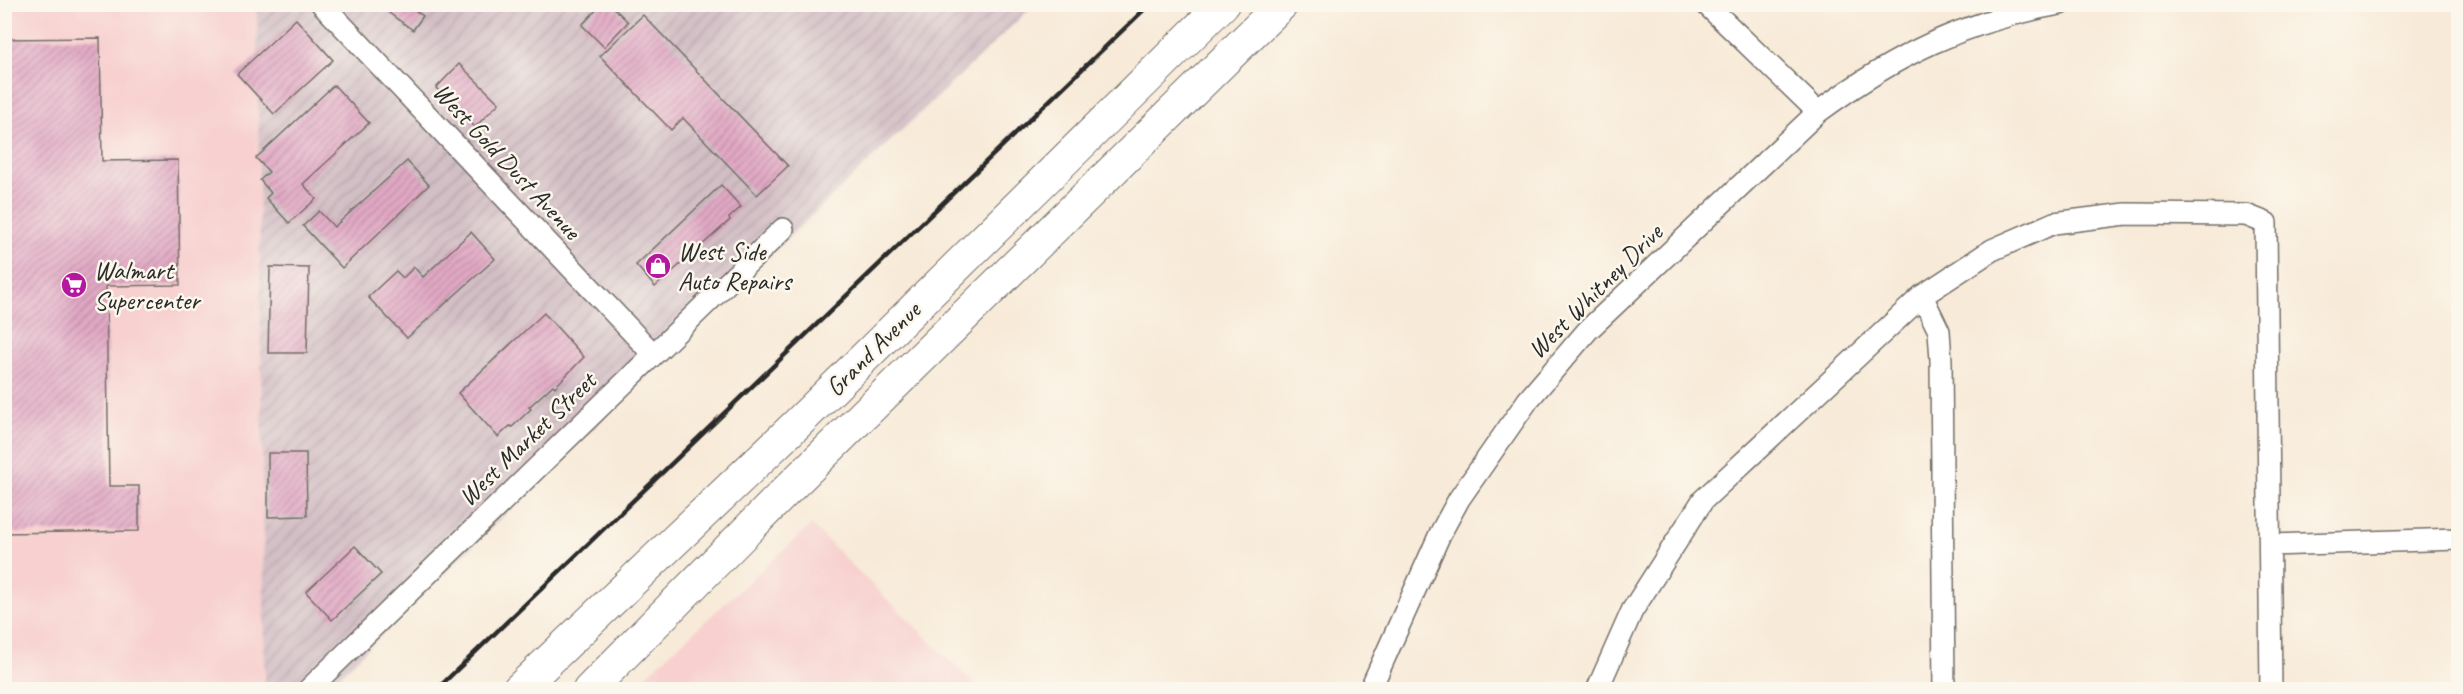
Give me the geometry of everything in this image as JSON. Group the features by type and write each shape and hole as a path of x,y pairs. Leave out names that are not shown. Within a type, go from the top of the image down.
{"highway":[{"name":"Grand Avenue","path":"518,690 797,424 1223,4"},
{"name":"Grand Avenue","path":"589,690 785,492 1282,4"}],"street":[{"name":"West Gold Dust Avenue","path":"322,4 653,354"},
{"path":"1706,4 1818,112"},
{"name":"West Whitney Drive","path":"1370,690 1415,584 1459,499 1528,400 1588,330 1818,112 1854,86 1893,62 1967,27 2020,11 2060,4"},
{"path":"1597,690 1632,611 1703,500 1922,296 1992,250 2054,223 2126,214 2246,215 2266,223 2271,690"},
{"name":"West Market Street","path":"309,690 783,229"},
{"path":"1922,296 1939,331 1941,360 1944,690"},
{"path":"2270,545 2458,539"}],"shaded area":[{"path":"4,5 257,5 265,689 5,689"},
{"path":"257,5 1034,5 791,235 325,690 265,689"},
{"path":"811,525 979,689 631,689"}],"building":[{"path":"395,4 406,4 423,16 413,30 389,13"},
{"path":"602,4 610,4 628,22 604,47 582,25"},
{"path":"643,15 788,166 757,195 683,118 671,130 600,56"},
{"path":"296,19 333,60 274,114 237,74"},
{"name":"Walmart Supercenter","path":"100,38 102,161 178,160 180,285 106,286 109,486 139,486 139,531 4,533 4,39"},
{"path":"459,64 499,103 475,127 436,88"},
{"path":"334,85 369,123 303,184 316,199 289,223 266,198 271,193 260,180 269,172 256,158"},
{"path":"407,161 429,185 342,268 303,226 319,211 334,227"},
{"path":"721,185 741,207 729,218 730,220 655,287 636,265"},
{"path":"471,232 495,259 407,338 368,297 396,271 403,278 414,267 423,277"},
{"path":"270,267 309,268 307,353 268,353"},
{"path":"544,313 584,357 555,387 553,385 529,407 531,409 512,427 510,426 498,437 458,393"},
{"path":"268,453 306,453 307,516 268,517"},
{"path":"355,546 381,574 332,620 306,592"}],"railway":[{"path":"436,690 1150,4"}],"place":[{"name":"West Side Auto Repairs","path":"658,266"},
{"name":"Walmart Supercenter","path":"74,285"}]}
